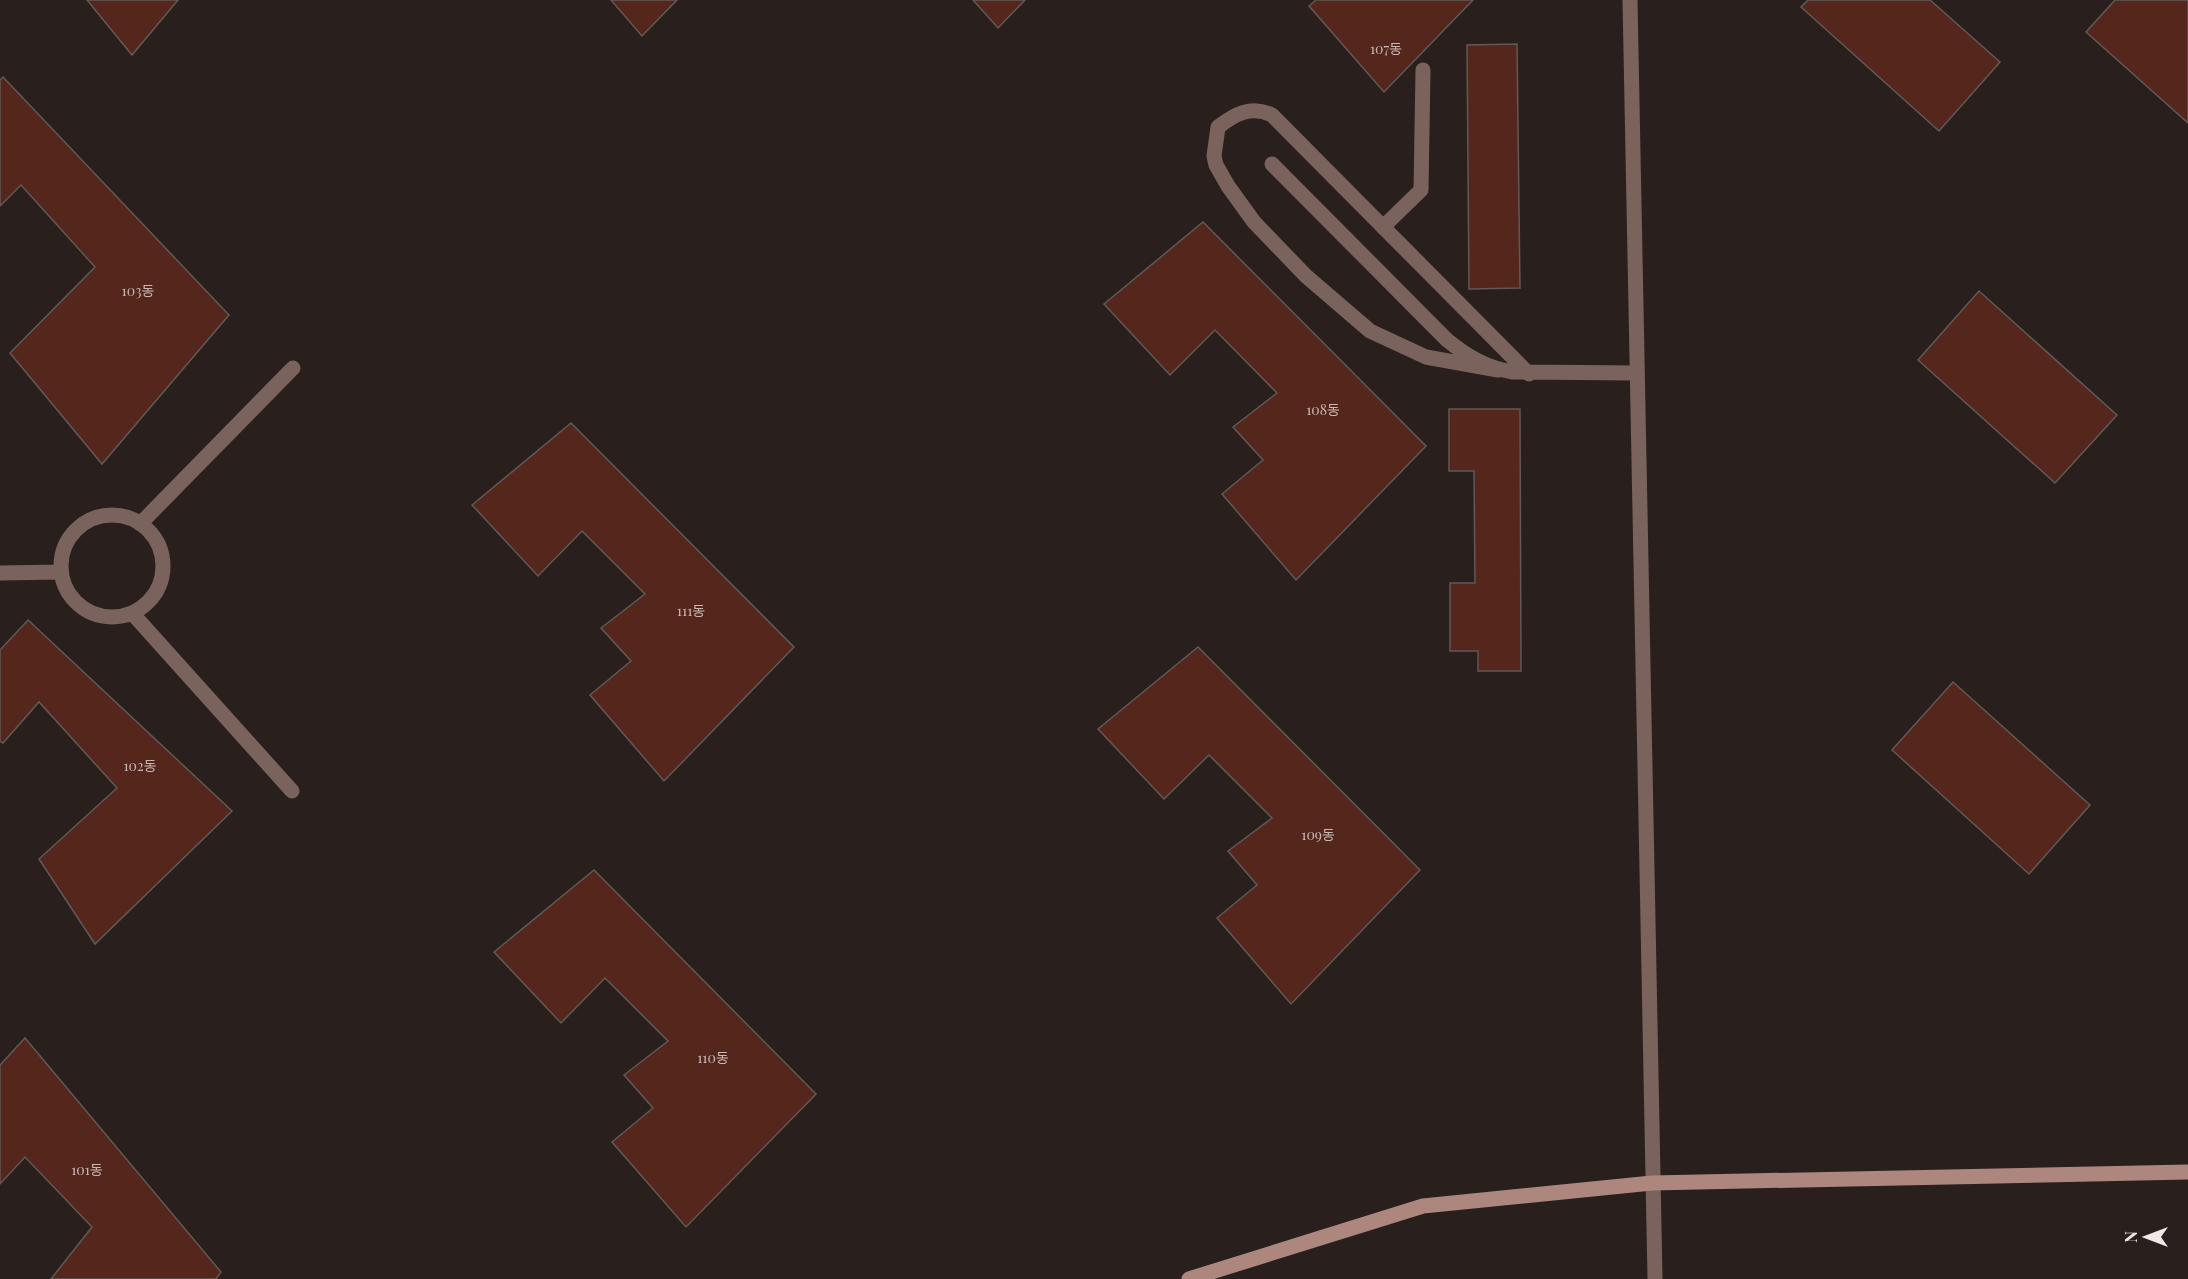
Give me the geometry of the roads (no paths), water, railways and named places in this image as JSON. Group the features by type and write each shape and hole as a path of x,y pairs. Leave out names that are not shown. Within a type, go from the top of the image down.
{"main road":[{"path":"1189,1279 1423,1206 1652,1183 2188,1172"}],"street":[{"path":"1630,0 1655,1279"},
{"path":"1383,227 1421,190 1423,70"},
{"path":"1529,374 1272,116 1264,111 1241,112 1230,117 1218,127 1214,156 1216,165 1254,222 1306,276 1370,331 1426,357 1498,370 1529,374 1636,373"},
{"path":"1272,164 1447,340 1472,358 1498,370"},
{"path":"140,524 293,368"},
{"path":"109,515 125,517 140,524 152,534 163,563 161,578 155,593 146,605 132,613 117,617 101,616 86,611 74,601 65,588 61,572 62,556 67,540 78,528 92,519 109,515"},
{"path":"0,573 61,572"},
{"path":"132,613 292,791"}]}
